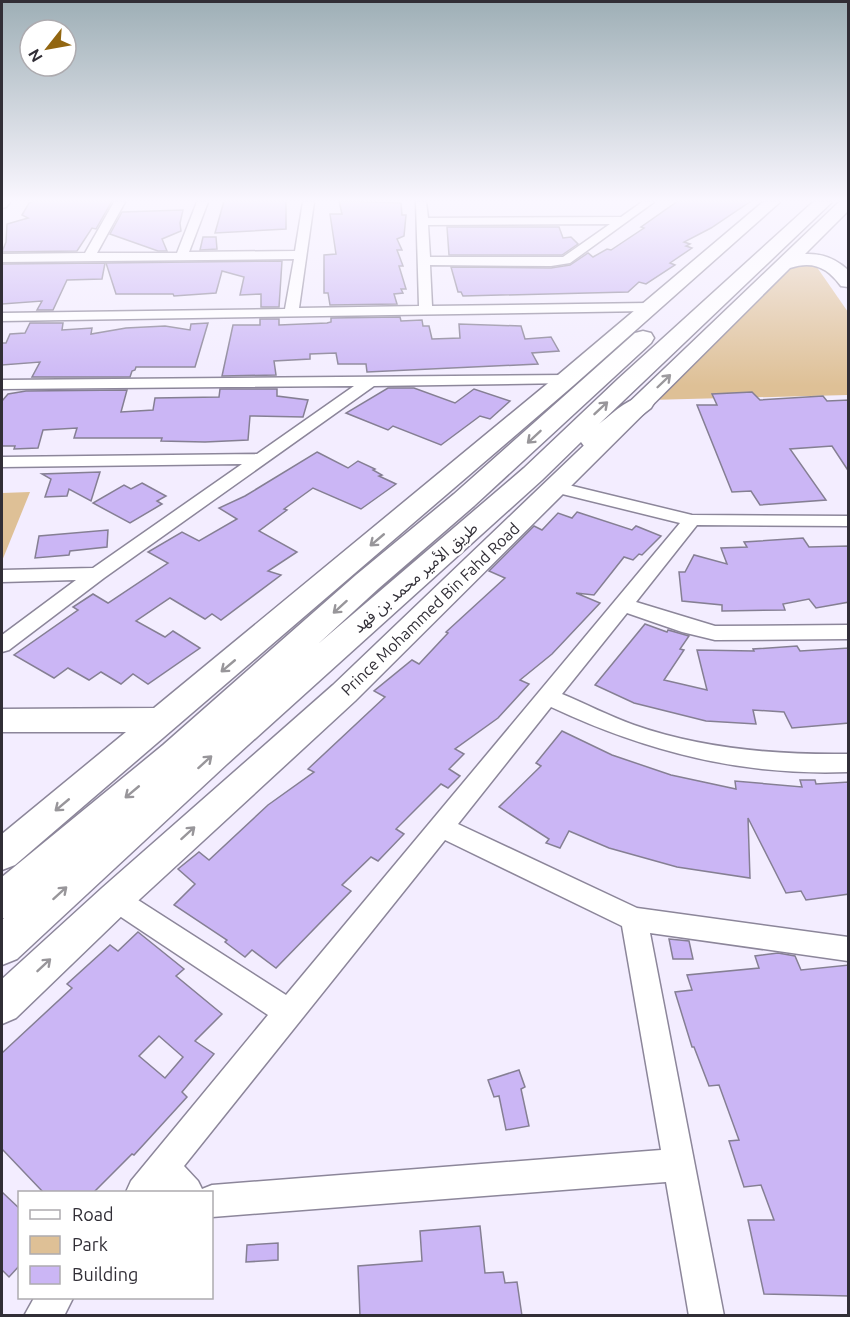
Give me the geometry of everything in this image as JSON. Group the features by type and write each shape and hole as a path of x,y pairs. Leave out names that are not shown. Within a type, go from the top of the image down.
{"highway":[{"name":"طريق الأمير محمد بن فهد","path":"2,901 176,755 367,582 464,500 727,263"},
{"name":"طريق الأمير محمد بن فهد","path":"2,946 214,754 533,474 626,384 774,263"},
{"path":"413,579 642,403"},
{"path":"367,582 502,434"}],"main road":[{"path":"2,855 566,380 700,263"},
{"name":"Prince Mohammed Bin Fahd Road","path":"2,1005 115,899 344,693 783,263"},
{"path":"780,266 788,263"},
{"path":"829,263 840,270 849,282"},
{"path":"2,720 165,720"}],"street":[{"path":"291,314 300,263"},
{"path":"424,263 426,312"},
{"path":"2,317 648,308"},
{"path":"2,384 566,380"},
{"path":"2,645 97,574 370,381"},
{"path":"2,462 260,459"},
{"path":"556,487 692,520 849,521"},
{"path":"143,1191 692,520"},
{"path":"2,576 97,574"},
{"path":"622,604 688,627 715,633 849,632"},
{"path":"547,696 626,730 690,748 755,760 849,763"},
{"path":"440,827 634,920 849,949"},
{"path":"115,899 289,1013"},
{"path":"634,920 707,1316"},
{"path":"213,1201 679,1165"},
{"path":"163,1167 186,1191"},
{"path":"41,1316 55,1299"}],"green space":[{"path":"794,263 814,263 848,312 848,395 649,400"},
{"path":"30,492 2,561 2,493"}],"building":[{"path":"105,263 102,279 67,280 53,310 37,310 42,301 2,304 2,264"},
{"path":"106,263 282,263 279,307 261,307 261,294 240,295 244,277 222,271 216,293 174,296 173,294 116,294"},
{"path":"324,263 402,263 403,266 399,266 406,289 401,289 403,293 394,294 397,304 330,305 328,293 324,293"},
{"path":"570,265 675,265 646,284 639,282 628,292 463,296 461,292 458,292 451,267 551,268"},
{"path":"400,317 401,321 422,320 423,326 429,326 432,339 460,338 459,324 521,326 525,339 551,337 559,351 532,353 538,364 367,372 366,364 338,364 336,353 310,354 310,359 274,361 276,375 222,376 233,325 260,325 260,319 279,319 279,325 327,323 331,322 331,318"},
{"path":"30,323 63,323 62,330 92,328 91,334 126,328 165,326 190,330 191,324 208,323 195,367 136,367 130,377 32,377 40,362 2,365 2,343 6,343 10,334 25,333"},
{"path":"388,388 414,388 455,403 474,389 510,401 490,419 480,416 441,445 393,426 388,430 346,413"},
{"path":"220,389 277,389 277,396 308,400 303,417 250,416 248,440 205,442 161,441 162,438 74,438 77,428 43,430 38,448 14,449 15,446 2,446 2,401 8,394 26,391 127,390 121,412 153,410 155,398 219,397"},
{"path":"752,392 760,400 823,396 827,401 849,400 849,472 832,446 790,449 826,500 760,505 751,491 732,492 697,405 717,405 712,394"},
{"path":"317,452 348,468 358,461 375,469 373,470 382,475 379,476 396,484 361,509 313,488 284,509 287,510 259,531 297,552 268,571 281,575 221,620 212,614 205,619 170,598 136,621 165,637 173,631 200,648 148,684 133,674 121,684 101,672 89,680 68,668 54,678 14,655 78,610 73,607 93,594 108,603 168,563 148,552 182,532 199,541 237,519 219,508 245,496"},
{"path":"100,472 91,501 69,489 67,496 45,497 51,479 42,474"},
{"path":"142,483 166,496 157,501 162,504 130,523 93,503 124,485 131,489"},
{"path":"577,512 632,530 636,526 661,536 642,555 639,554 633,560 624,557 594,595 576,593 600,603 552,654 520,680 529,684 498,718 455,749 464,754 449,769 460,776 448,788 441,784 396,829 404,834 378,861 371,857 342,885 351,891 276,968 252,950 245,957 225,942 227,940 174,905 195,884 178,869 199,852 209,860 268,805 314,772 308,769 385,697 374,691 412,660 419,664 448,633 446,632 505,578 489,571 534,526 542,530 558,513 572,518"},
{"path":"108,530 107,547 70,551 69,555 35,558 39,536"},
{"path":"803,538 809,547 849,546 849,602 816,608 809,599 783,604 785,610 722,611 722,605 682,601 679,572 685,572 694,555 727,564 721,548 747,547 744,542"},
{"path":"645,624 667,632 668,630 689,636 680,649 684,650 664,680 707,690 697,650 754,651 753,649 797,646 800,651 849,648 849,723 792,728 784,712 753,710 756,724 706,721 634,703 595,685"},
{"path":"562,731 612,755 671,775 736,789 735,781 802,787 800,780 815,780 816,784 849,782 849,894 806,900 801,891 786,893 748,818 750,878 677,867 609,848 569,831 560,848 546,843 549,839 499,807 541,766 536,763"},
{"path":"138,932 184,969 176,976 222,1014 195,1041 214,1054 182,1092 187,1097 134,1155 132,1154 95,1191 42,1191 2,1149 2,1053 72,988 67,984 110,945 118,951","holes":["159,1036 183,1057 165,1078 139,1056"]},
{"path":"669,939 689,941 693,959 673,959"},
{"path":"778,953 795,956 801,970 849,965 849,1296 764,1294 748,1220 774,1220 761,1185 744,1187 729,1141 739,1140 719,1085 709,1086 694,1047 692,1047 675,992 692,990 687,975 759,968 755,956"},
{"path":"519,1070 525,1087 521,1089 529,1126 506,1130 499,1096 494,1097 488,1080"},
{"path":"2,1192 18,1207 18,1267 9,1277 2,1270"},
{"path":"480,1226 485,1273 503,1272 505,1283 517,1282 522,1316 360,1316 358,1266 422,1261 420,1231"},
{"path":"278,1243 278,1260 246,1262 247,1245"}]}
